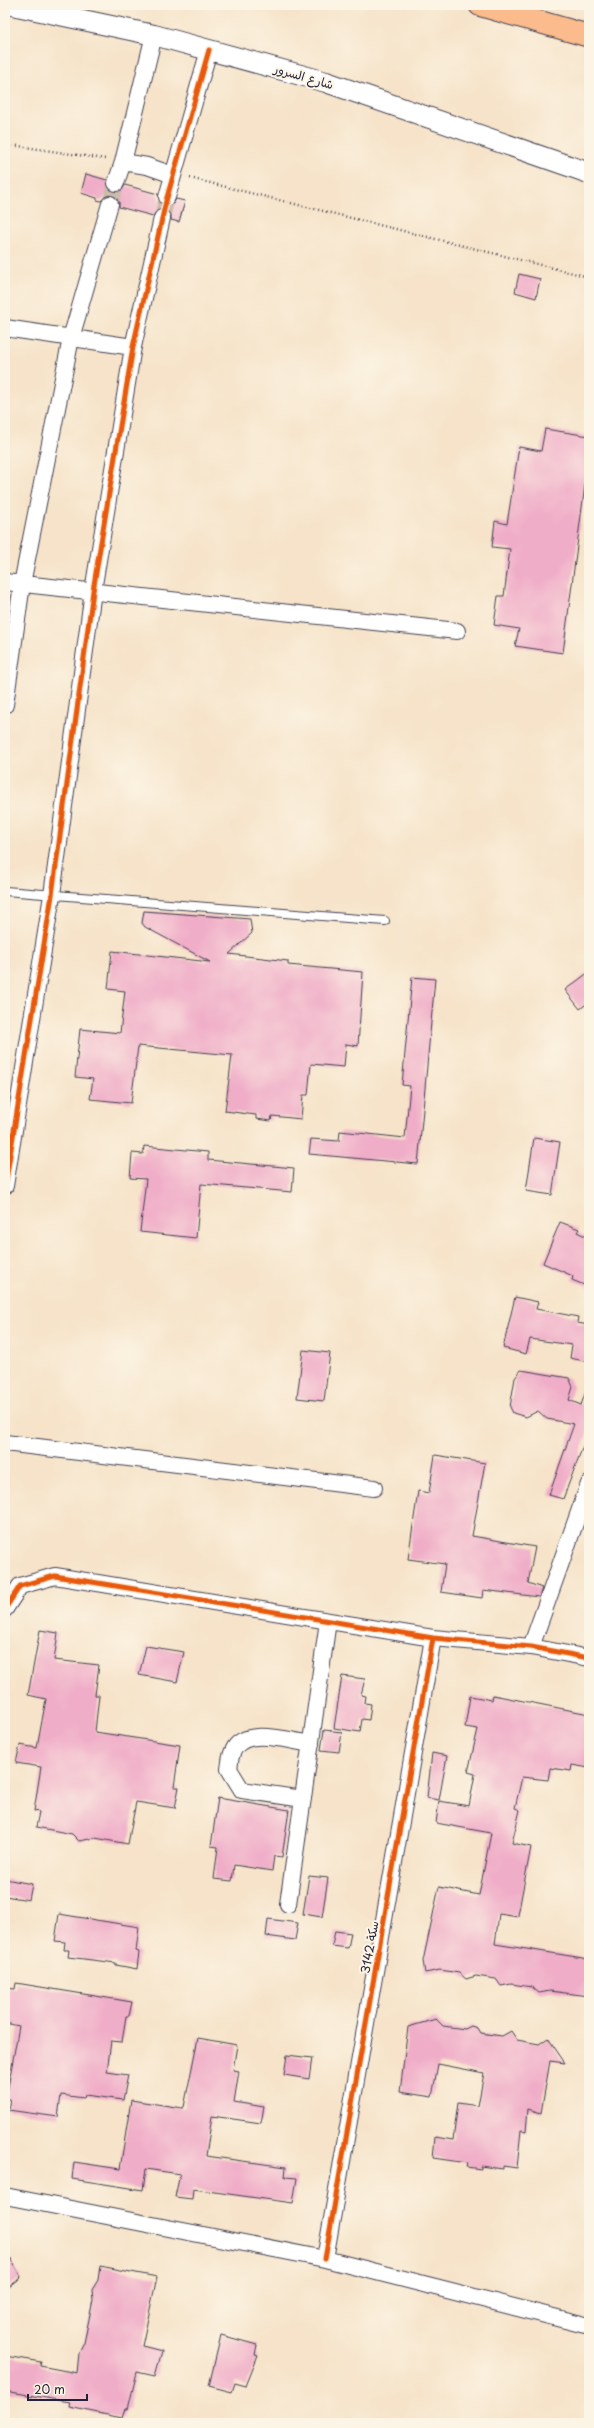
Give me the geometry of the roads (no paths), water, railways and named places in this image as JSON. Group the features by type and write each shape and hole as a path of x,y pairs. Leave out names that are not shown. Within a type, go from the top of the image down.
{"highway":[{"path":"480,5 589,36"}],"street":[{"name":"شارع السرور","path":"12,5 154,35 333,84 589,173"},
{"path":"116,182 123,162 154,35"},
{"path":"167,197 208,50"},
{"path":"123,162 147,166 173,175"},
{"path":"5,705 22,584 71,338 110,204"},
{"path":"5,1186 52,895 94,591 133,347 162,218"},
{"path":"5,328 133,347"},
{"path":"5,582 457,631"},
{"path":"5,1443 374,1488"},
{"path":"531,1647 589,1484"},
{"path":"5,1609 20,1586 55,1576 433,1638 531,1647 589,1658"},
{"path":"288,1904 328,1621"},
{"name":"سكة 3142","path":"325,2259 433,1638"},
{"path":"303,1799 242,1790 229,1769 233,1750 242,1740 256,1736 311,1744"},
{"path":"5,2196 325,2259 589,2326"}],"lane":[{"path":"5,891 385,921"}],"tunnel":[{"path":"110,204 116,183"},
{"path":"162,218 167,197"}]}
